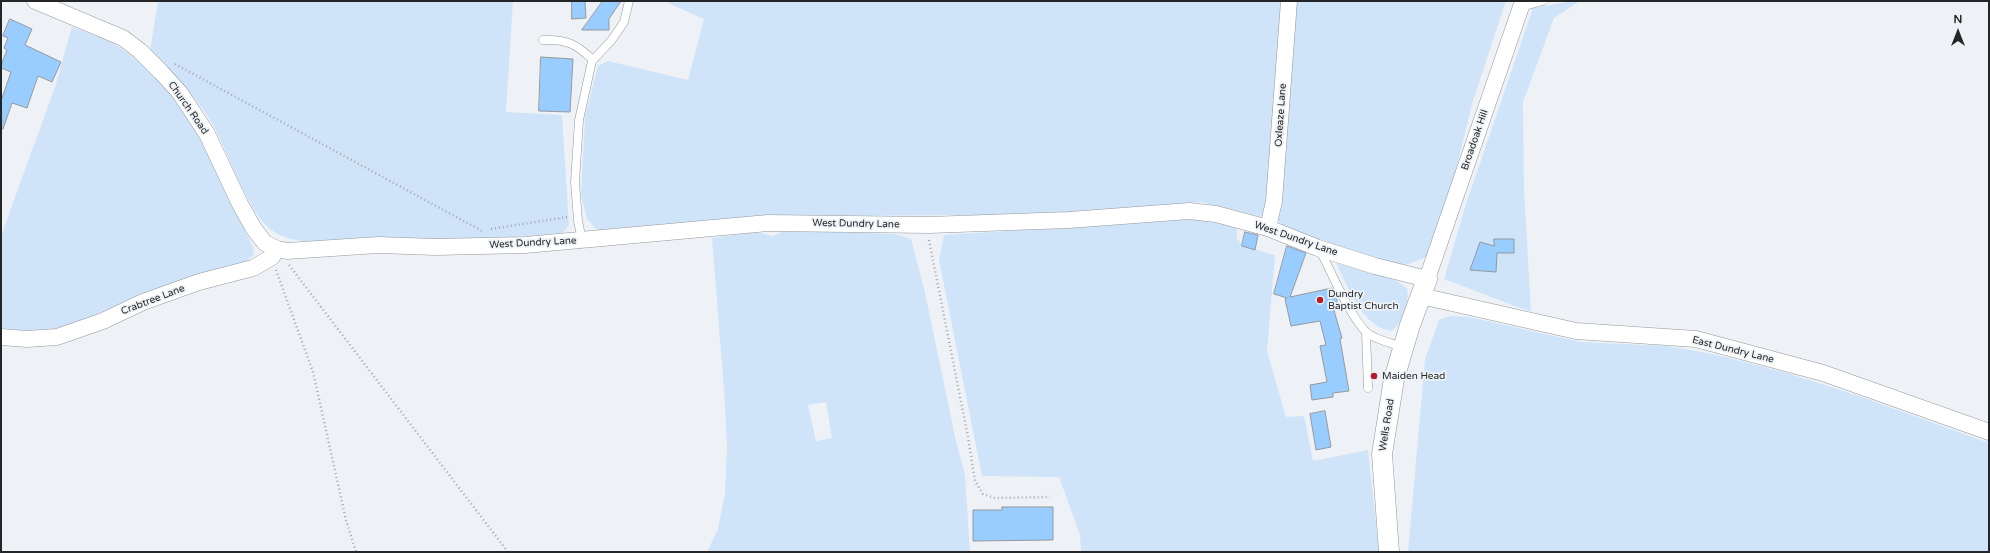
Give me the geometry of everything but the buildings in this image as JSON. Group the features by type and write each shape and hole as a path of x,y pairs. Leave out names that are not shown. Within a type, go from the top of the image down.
{"street":[{"name":"Church Road","path":"35,1 123,38 140,51 161,72 180,93 207,134 254,230 274,253"},
{"name":"Oxleaze Lane","path":"1268,228 1274,202 1288,1"},
{"name":"Broadoak Hill","path":"1424,287 1522,4"},
{"name":"West Dundry Lane","path":"274,253 378,245 444,247 524,244 768,223 929,225 1070,220 1189,211 1216,214 1268,228 1318,248 1375,266 1424,287"},
{"name":"Crabtree Lane","path":"1,336 28,339 57,337 103,321 143,302 199,282 253,268 274,253"},
{"name":"Wells Road","path":"1390,552 1382,454 1394,379 1403,347 1424,287"},
{"name":"East Dundry Lane","path":"1424,287 1576,331 1696,339 1823,373 1989,432"}],"lane":[{"path":"582,240 575,182 579,120 593,60 611,41 624,22 629,1"},
{"path":"1522,4 1543,1"},
{"path":"543,40 567,41 580,48 593,60"},
{"path":"1318,248 1351,310 1366,332 1383,341 1403,347"},
{"path":"1366,332 1368,388"}],"path":[{"path":"172,63 482,231 578,216"},
{"path":"929,225 929,239 968,437 975,481 983,494 995,498 1050,497"},
{"path":"274,253 313,372 346,520 356,552"},
{"path":"274,253 508,552"}],"shaded area":[{"path":"158,1 513,1 506,112 562,115 569,225 563,233 484,240 317,242 294,240 278,234 264,223 246,196 217,132 204,110 182,84 150,51"},
{"path":"669,1 1281,1 1270,184 1263,217 1200,202 1121,210 1009,215 762,216 609,232 597,230 587,219 581,195 585,116 598,66 608,61 688,80 704,19 668,3"},
{"path":"1296,1 1506,1 1472,104 1447,208 1426,257 1406,265 1373,261 1282,227 1277,218"},
{"path":"1580,1 1554,18 1523,102 1524,190 1531,311 1444,279 1465,207 1533,8"},
{"path":"72,27 112,42 141,63 173,98 197,132 253,247 254,255 245,262 135,298 66,327 42,333 1,328 1,236 55,87"},
{"path":"1197,219 1236,225 1237,239 1246,247 1275,255 1267,351 1286,417 1304,416 1313,461 1368,450 1379,552 1081,552 1080,535 1059,477 982,476 939,260 944,235"},
{"path":"785,230 895,234 911,239 924,288 956,441 965,475 970,552 707,552 718,529 725,493 727,445 712,238 755,232 773,236","holes":["826,402 832,438 816,441 808,405"]},
{"path":"1336,263 1395,280 1407,288 1407,306 1403,318 1396,327 1391,331 1380,327 1363,313 1351,294"},
{"path":"1450,316 1469,317 1581,342 1667,346 1713,354 1787,373 1856,395 1989,443 1989,552 1408,552 1425,359 1439,320"}],"place":[{"name":"Dundry Baptist Church","path":"1320,300"},
{"name":"Maiden Head","path":"1374,376"}]}
